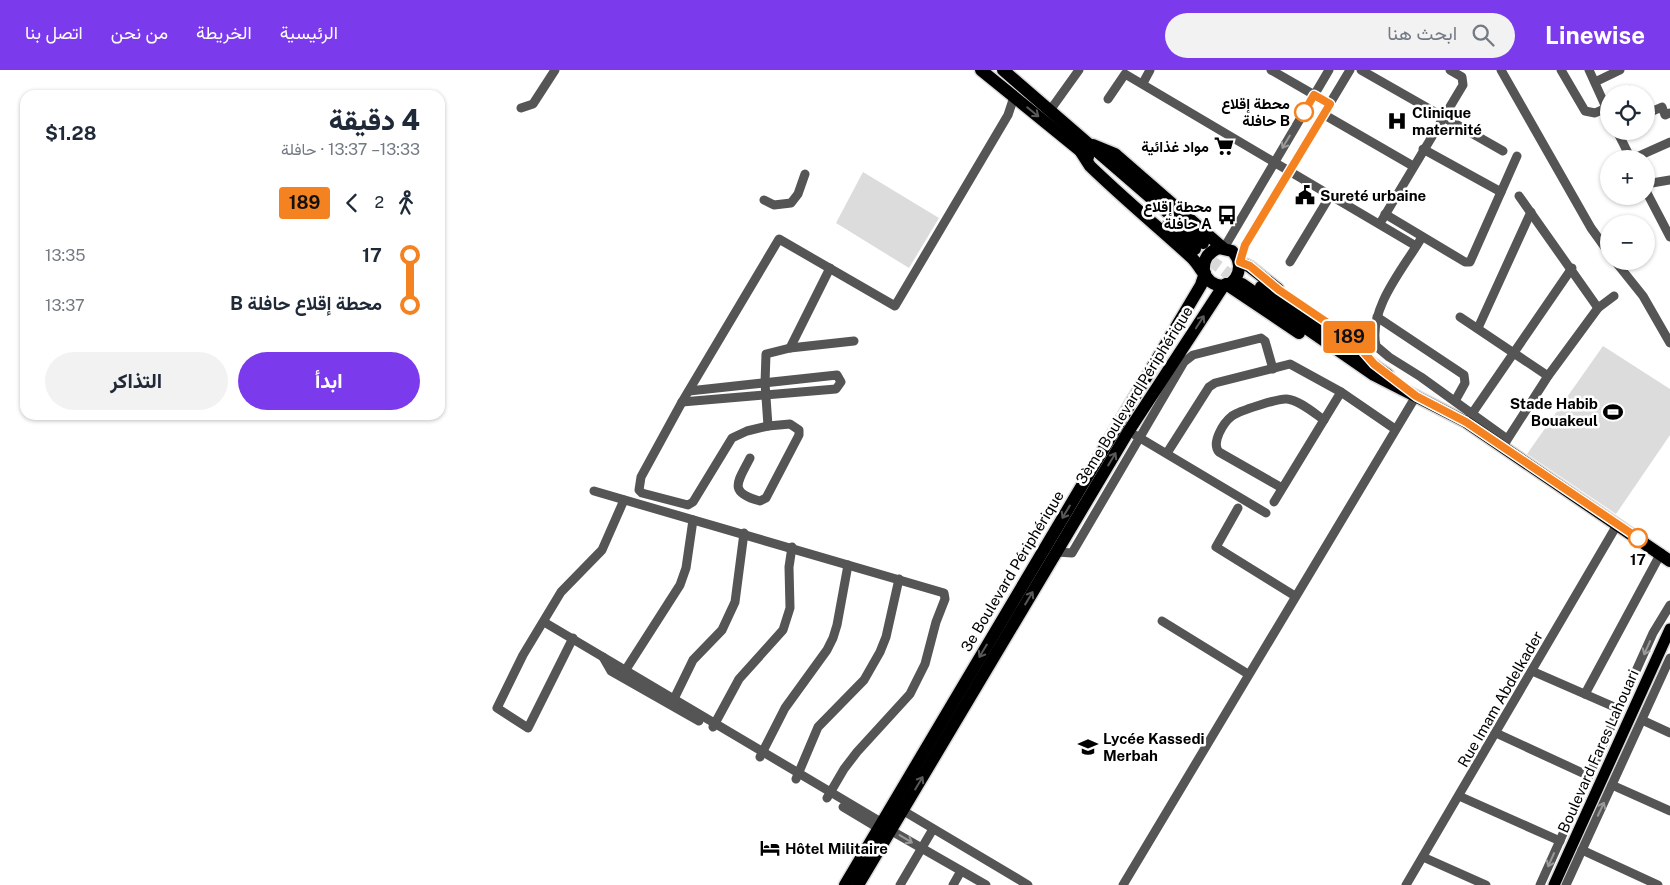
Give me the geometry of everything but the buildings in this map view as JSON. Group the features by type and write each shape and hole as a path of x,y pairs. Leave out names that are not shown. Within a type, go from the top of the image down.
{"highway":[{"path":"981,70 1014,97 1085,148 1097,173 1197,251"},
{"path":"1003,70 1051,109 1085,148 1197,251 1203,276 1211,282 1244,286 1416,396 1469,418 1617,526 1667,557"},
{"path":"1085,148 1108,149 1115,154 1224,248 1232,251 1240,262 1250,266 1279,290 1353,340 1374,370"},
{"path":"1203,276 1204,262 1208,255 1214,250 1224,248"},
{"path":"1225,285 1238,276 1240,262"},
{"name":"3e Boulevard Périphérique","path":"897,807 1203,276"},
{"name":"3ème Boulevard Périphérique","path":"853,882 883,826 897,807 1057,552 1134,435 1212,303 1225,285"},
{"path":"1244,286 1346,364 1374,370"},
{"path":"1212,303 1244,286"}],"main road":[{"name":"Boulevard Fares Lahouari","path":"1554,885 1670,631"}],"street":[{"path":"521,108 533,104 555,70"},
{"path":"1051,109 1079,70"},
{"path":"1143,83 1150,70"},
{"path":"1271,70 1330,104"},
{"path":"1224,248 1329,70"},
{"path":"1240,262 1245,245 1350,70"},
{"path":"1360,70 1503,151"},
{"path":"1379,224 1442,116 1463,85 1462,77 1450,70"},
{"path":"1501,70 1591,228 1600,240"},
{"path":"1561,70 1585,111 1592,113 1600,109"},
{"path":"1589,70 1600,93"},
{"path":"1595,82 1620,70"},
{"path":"1108,99 1125,74 1416,246"},
{"path":"750,458 738,482 738,489 744,496 760,501 766,498 800,435 799,430 790,424 768,426 747,431 732,438 693,502 688,505 642,493 639,490 641,477 682,402 779,239 895,306 1008,115 1014,97"},
{"path":"1655,110 1662,107 1665,115 1670,113"},
{"path":"1323,114 1413,166"},
{"path":"1652,150 1670,142"},
{"path":"1423,149 1501,192"},
{"path":"1385,214 1466,262 1470,262 1517,156"},
{"path":"764,200 774,205 791,203 798,194 805,174"},
{"path":"1655,182 1670,180"},
{"path":"1290,262 1330,196"},
{"path":"1519,196 1572,268 1598,308"},
{"path":"1653,205 1669,234"},
{"path":"1478,328 1531,212"},
{"path":"1422,237 1378,309 1374,332 1376,346 1389,358 1455,401 1469,418 1512,352 1572,268"},
{"path":"790,348 830,268"},
{"path":"1622,270 1643,296 1670,343"},
{"path":"1504,443 1548,376 1598,308 1614,296"},
{"path":"1460,316 1548,376"},
{"path":"1377,317 1464,375 1465,383 1455,401"},
{"path":"1266,513 1134,435 1184,362 1193,355 1261,338 1265,341 1273,368"},
{"path":"768,426 765,383 766,354 790,348 854,341"},
{"path":"1167,453 1209,387 1215,383 1290,364 1341,392 1395,429"},
{"path":"682,402 836,389 841,382 837,375 689,391"},
{"path":"1274,502 1341,392"},
{"path":"1123,885 1416,396"},
{"path":"1282,488 1219,452 1215,448 1215,441 1230,417 1282,399 1292,400 1324,420"},
{"path":"594,491 792,547 944,593 945,599 936,622 925,664 910,694 857,752 828,796"},
{"path":"573,638 528,728 497,708 523,655 561,592 602,550 624,500"},
{"path":"1238,508 1216,547 1295,596"},
{"path":"623,673 680,585 686,568 694,520"},
{"name":"Rue Imam Abdelkader","path":"1406,885 1617,526"},
{"path":"672,702 694,660 722,630 735,602 744,534"},
{"path":"713,726 739,679 783,630 790,608 789,567 792,547"},
{"path":"1585,694 1667,557"},
{"path":"761,755 786,708 827,650 833,638 848,565"},
{"path":"796,777 818,727 864,680 880,652 886,637 899,579"},
{"path":"1540,885 1654,633 1670,605"},
{"path":"1162,621 1248,674"},
{"path":"544,622 603,656 623,673 796,777 986,885"},
{"path":"1566,885 1670,658"},
{"path":"1532,671 1619,710"},
{"path":"1642,720 1670,732"},
{"path":"1496,733 1589,776"},
{"path":"1612,785 1670,811"},
{"path":"1460,796 1560,841"},
{"path":"897,807 1028,885"},
{"path":"900,885 933,829"},
{"path":"1582,850 1658,885"},
{"path":"1423,857 1486,885"},
{"path":"953,885 961,871"}],"shaded area":[{"path":"863,172 939,218 909,268 836,223"},
{"name":"Stade Habib Bouakeul","path":"1603,346 1670,389 1670,435 1616,514 1527,454"}],"tunnel":[{"path":"1195,249 1242,284"}],"bus line":[{"name":"189","path":"1304,112 1314,95 1330,104 1245,245 1239,261 1250,266 1279,290 1353,340 1374,364 1416,396 1466,422 1617,526 1638,538"}],"place":[{"name":"محطة إقلاع حافلة B","path":"1304,112"},
{"name":"Clinique maternité","path":"1397,121"},
{"name":"مواد غذائية","path":"1224,146"},
{"name":"Sureté urbaine","path":"1305,195"},
{"name":"محطة إقلاع حافلة A","path":"1227,215"},
{"name":"Stade Habib Bouakeul","path":"1613,412"},
{"name":"17","path":"1638,538"},
{"name":"Lycée Kassedi Merbah","path":"1088,747"},
{"name":"Hôtel Militaire","path":"770,848"}]}
